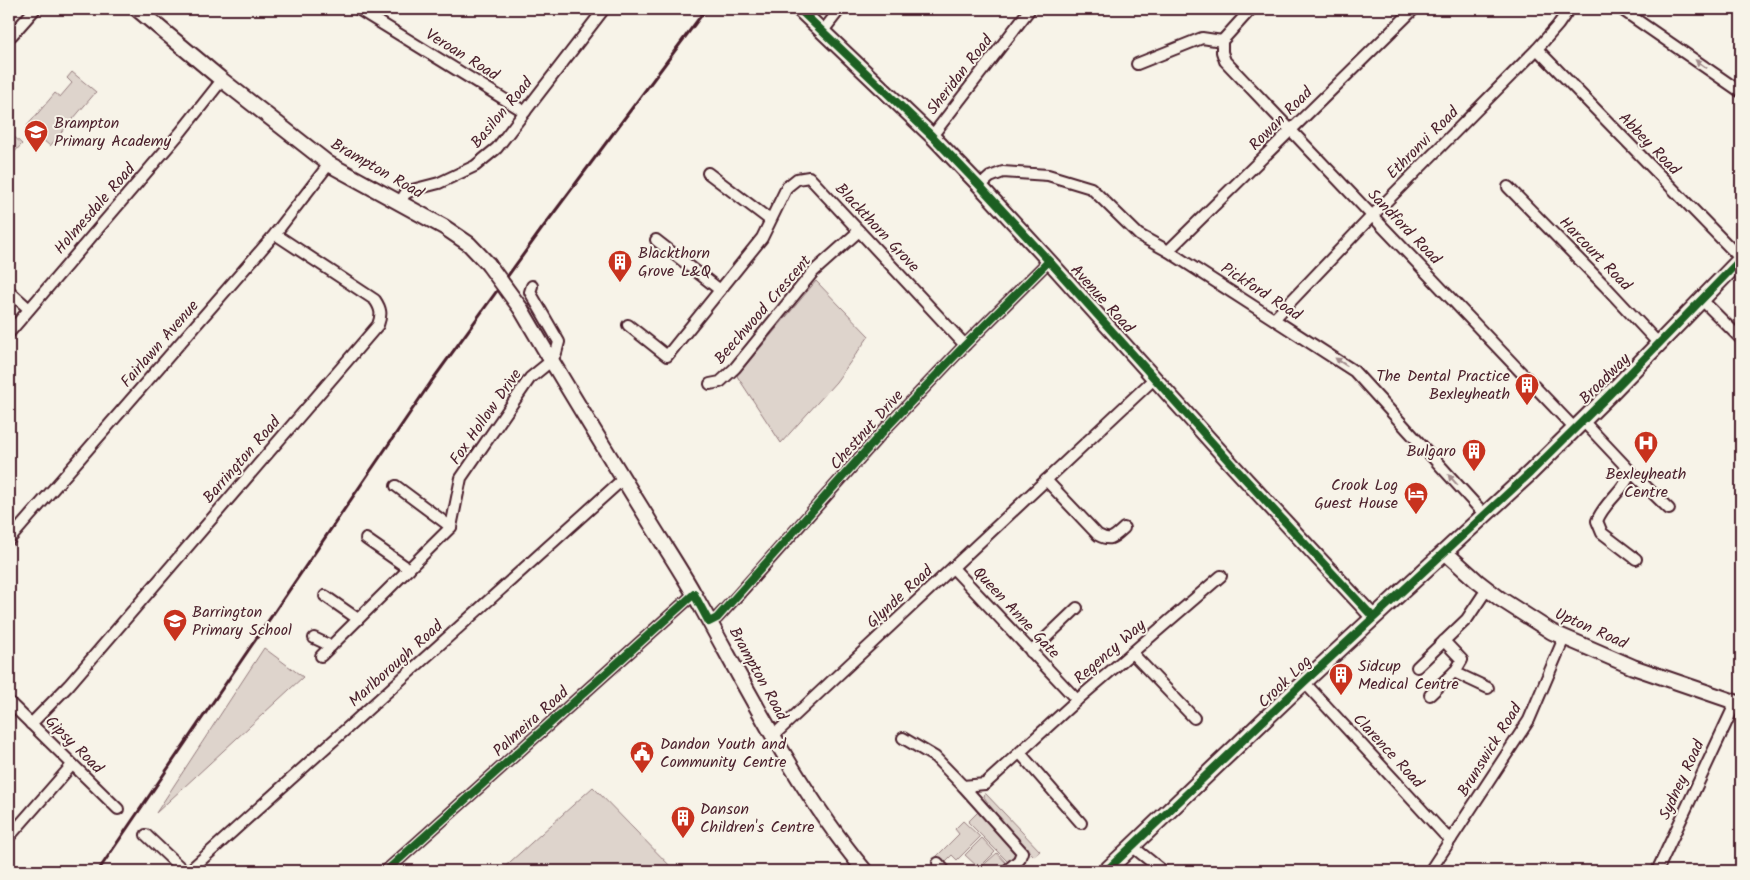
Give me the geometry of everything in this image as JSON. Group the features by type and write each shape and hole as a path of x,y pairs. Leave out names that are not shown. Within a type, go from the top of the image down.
{"main road":[{"name":"Broadway","path":"1486,516 1579,425 1741,259"},
{"name":"Crook Log","path":"1106,871 1304,682 1486,516"}],"street":[{"path":"12,35 35,9"},
{"name":"Brampton Road","path":"137,9 222,80 329,164 444,228 469,244 488,264 521,309 694,594 773,736 813,799 865,871"},
{"name":"Veroan Road","path":"358,9 525,112"},
{"name":"Basilon Road","path":"399,204 405,194 412,190 439,183 475,166 496,148 604,9"},
{"name":"Avenue Road","path":"799,9 932,136 1050,260 1234,467 1373,618"},
{"path":"823,31 840,9"},
{"name":"Sheridan Road","path":"932,136 1030,9"},
{"path":"1137,64 1202,38 1222,41 1251,9"},
{"name":"Rowan Road","path":"1168,250 1414,9"},
{"name":"Ethronvi Road","path":"1275,318 1372,216 1537,50 1569,9"},
{"path":"1621,9 1741,92"},
{"name":"Sandford Road","path":"1222,41 1222,52 1225,61 1372,216 1579,425 1669,509"},
{"name":"Abbey Road","path":"1537,50 1741,259"},
{"name":"Holmesdale Road","path":"9,333 180,133 222,80"},
{"name":"Fairlawn Avenue","path":"9,540 275,234 329,164"},
{"name":"Pickford Road","path":"980,186 990,177 1003,172 1048,175 1092,188 1139,235 1168,250 1354,371 1486,516"},
{"path":"708,173 770,220"},
{"name":"Blackthorn Grove","path":"628,325 667,356 762,238 787,188 797,179 808,177 965,345"},
{"name":"Harcourt Road","path":"1508,187 1659,344"},
{"name":"Beechwood Crescent","path":"710,384 720,382 735,368 813,272 859,230"},
{"name":"Barrington Road","path":"31,724 68,685 378,325 382,315 375,300 275,234"},
{"path":"656,240 720,290"},
{"name":"Chestnut Drive","path":"709,622 716,618 739,594 886,427 1050,260"},
{"path":"532,286 530,292 559,342 556,353 551,361"},
{"path":"9,291 29,309"},
{"path":"1702,300 1741,339"},
{"name":"Fox Hollow Drive","path":"451,527 461,478 530,378 551,361"},
{"name":"Glynde Road","path":"773,736 1155,378"},
{"path":"1631,472 1628,482 1600,512 1597,521 1602,532 1636,559"},
{"name":"Marlborough Road","path":"189,871 623,479"},
{"path":"1046,480 1098,535 1106,539 1113,538 1124,528"},
{"path":"321,656 451,527 396,486"},
{"path":"366,539 409,569"},
{"name":"Upton Road","path":"1446,553 1487,589 1520,613 1564,638 1640,669 1739,702"},
{"name":"Queen Anne Gate","path":"953,568 1077,700"},
{"name":"Regency Way","path":"963,786 985,784 1077,700 1221,576"},
{"path":"1418,667 1467,619 1487,589"},
{"name":"Palmeira Road","path":"386,871 694,594"},
{"path":"325,596 358,620"},
{"path":"1031,652 1077,608"},
{"path":"314,638 331,646"},
{"name":"Brunswick Road","path":"1430,871 1530,720 1564,638"},
{"path":"1430,695 1454,672 1462,660 1444,642"},
{"path":"1132,652 1194,718"},
{"path":"1454,672 1488,688"},
{"name":"Clarence Road","path":"1304,682 1444,834 1451,839"},
{"name":"Gipsy Road","path":"9,702 118,809"},
{"name":"Sydney Road","path":"1656,871 1739,702"},
{"path":"903,738 934,757 963,786 1022,852 1019,860 1006,871"},
{"path":"1020,753 1081,823"},
{"path":"9,837 72,765"},
{"path":"146,835 184,871"},
{"path":"1133,847 1163,871"}],"shaded area":[{"path":"72,72 96,92 50,146 27,126 55,93 60,97 72,83 67,78"},
{"path":"9,132 22,144 9,158"},
{"path":"816,281 869,336 836,382 781,443 737,376"},
{"path":"264,648 303,677 156,813"},
{"path":"593,787 674,870 500,871"},
{"path":"985,793 1040,851 1034,856 985,806 988,803 984,797"},
{"path":"979,811 1015,851 1014,858 1009,863 968,822"},
{"path":"963,821 980,837 957,860 952,855 945,862 941,857 936,862 934,859 959,834 955,829"},
{"path":"982,838 995,852 979,868 965,855"},
{"path":"997,853 1007,864 999,871 981,871 979,869"}],"railway":[{"path":"98,871 431,382 541,230 706,9"}],"cycle path":[{"path":"799,9 932,136 980,186 1234,467 1373,617"},
{"path":"1106,871 1304,682 1530,473 1741,259"},
{"path":"386,871 694,594 709,622 717,618 887,427 1049,261"}],"place":[{"name":"Brampton Primary Academy","path":"36,153"},
{"name":"Blackthorn Grove L&Q","path":"620,283"},
{"name":"The Dental Practice Bexleyheath","path":"1527,406"},
{"name":"Bexleyheath Centre","path":"1646,464"},
{"name":"Bulgaro","path":"1474,472"},
{"name":"Crook Log Guest House","path":"1416,515"},
{"name":"Barrington Primary School","path":"175,642"},
{"name":"Sidcup Medical Centre","path":"1341,696"},
{"name":"Dandon Youth and Community Centre","path":"642,774"},
{"name":"Danson Children's Centre","path":"683,839"}]}
